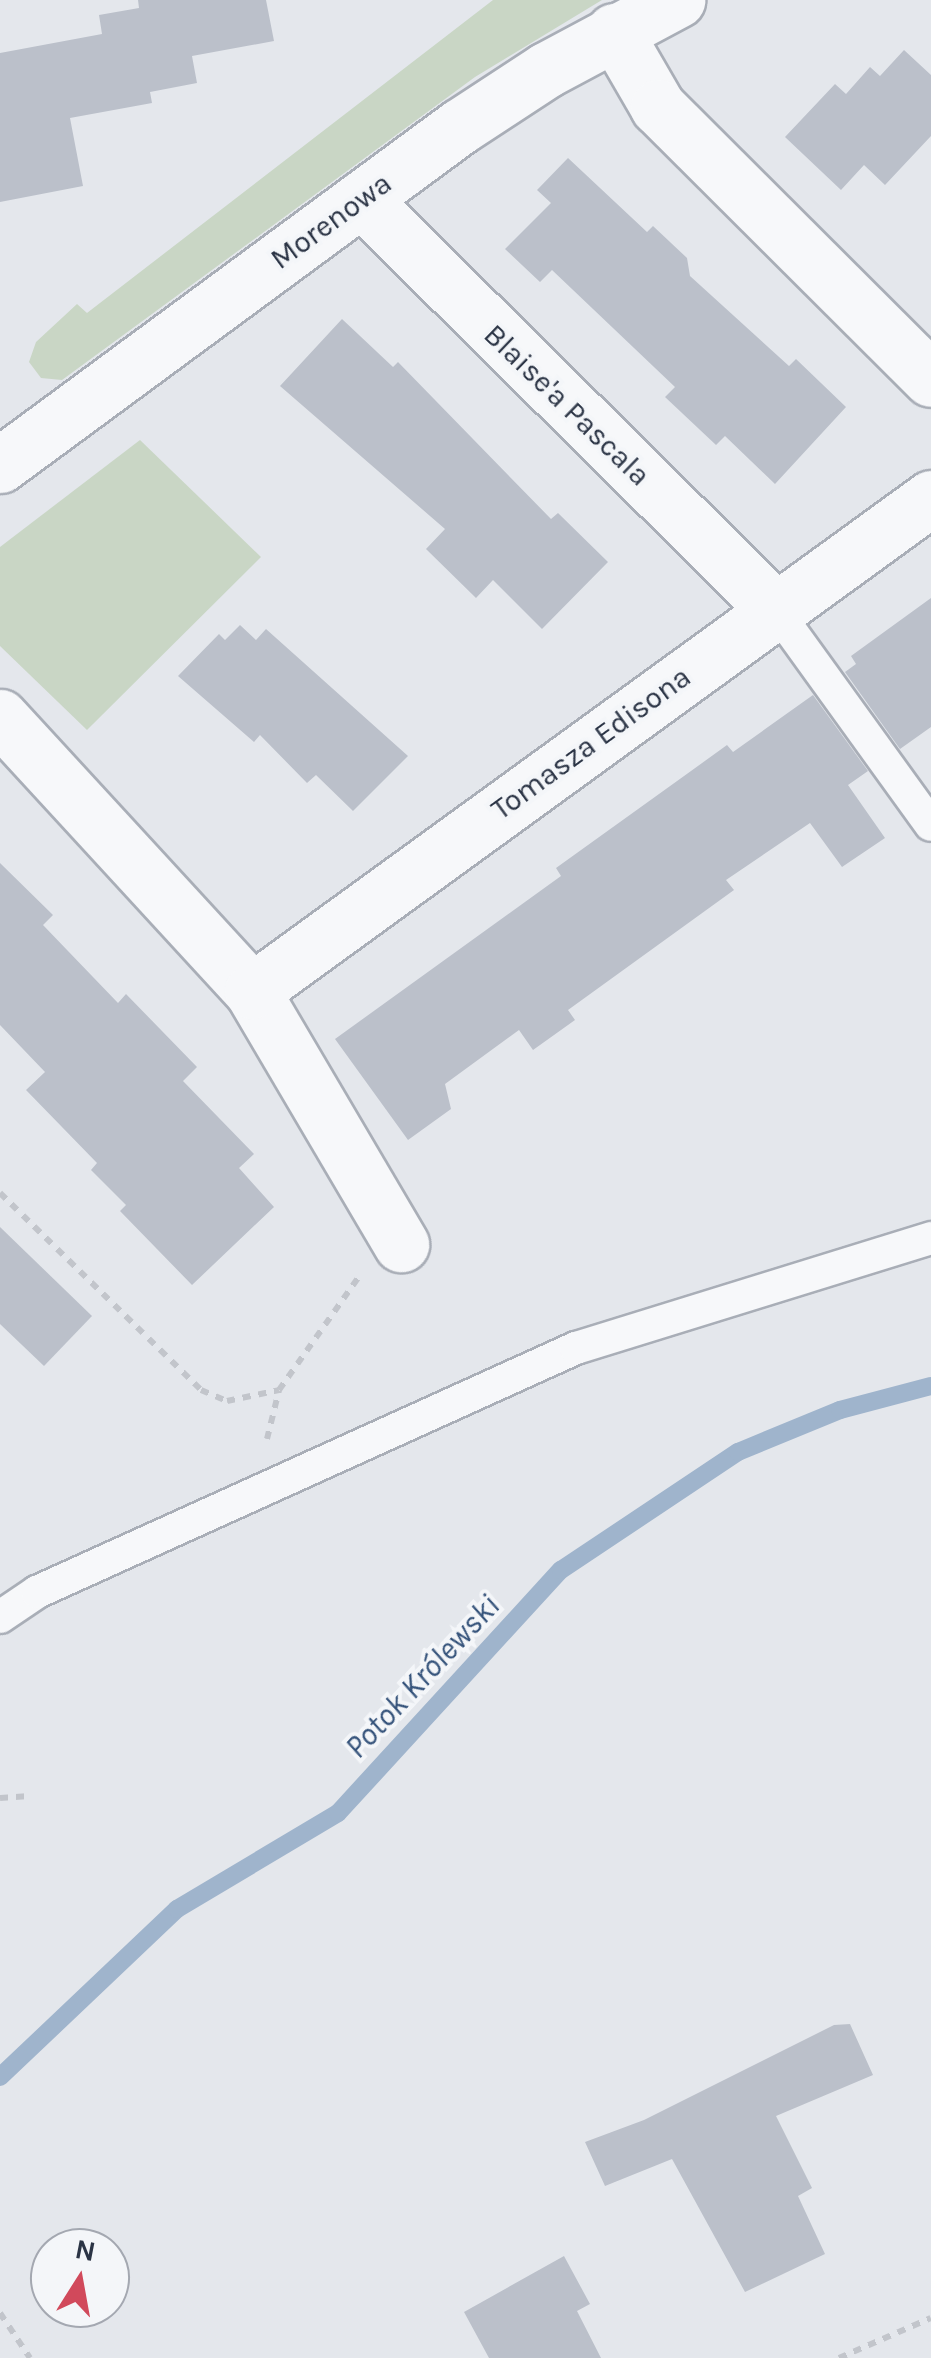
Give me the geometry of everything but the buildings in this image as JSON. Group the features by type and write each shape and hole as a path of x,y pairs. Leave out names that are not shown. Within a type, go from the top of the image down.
{"street":[{"name":"Morenowa","path":"0,466 459,127 614,31 677,0"},
{"path":"614,31 658,107 931,380"},
{"name":"Blaise'a Pascala","path":"361,200 775,609"},
{"name":"Tomasza Edisona","path":"252,991 931,498"},
{"path":"0,717 252,991 401,1244"}],"lane":[{"path":"775,609 931,824"},
{"path":"0,1616 37,1592 576,1348 931,1238"}],"path":[{"path":"0,1194 200,1390 228,1401 279,1390"},
{"path":"267,1438 279,1390 364,1270 401,1244"},
{"path":"0,1798 26,1796"},
{"path":"0,2314 30,2358"},
{"path":"839,2358 931,2318"}],"green space":[{"path":"493,0 602,0 475,77 62,380 41,378 29,362 36,342 77,304 87,313"},
{"path":"140,440 261,557 87,730 0,646 0,547"}],"waterway":[{"name":"Potok Królewski","path":"0,2077 177,1909 338,1813 561,1570 738,1452 840,1410 931,1386"}]}
